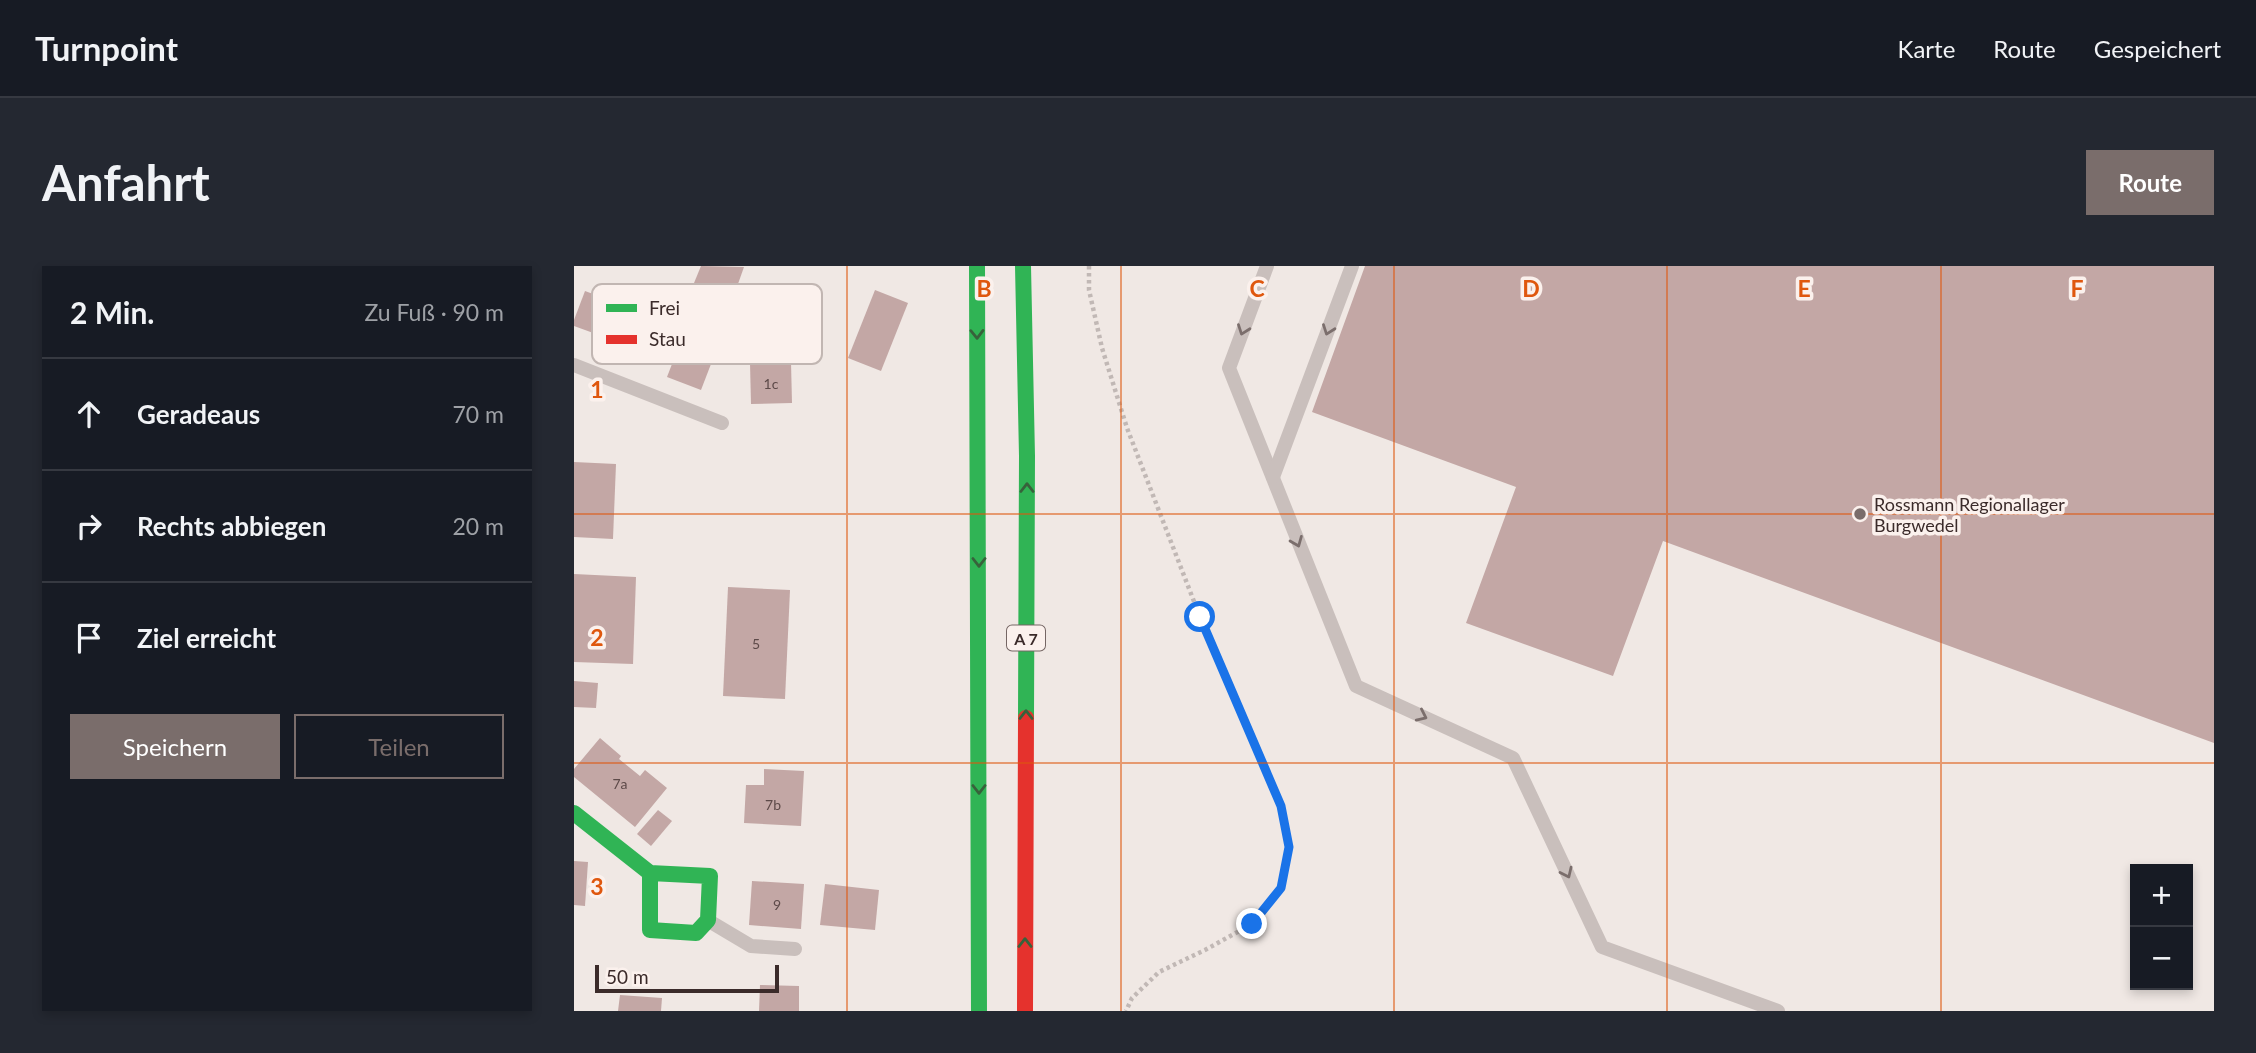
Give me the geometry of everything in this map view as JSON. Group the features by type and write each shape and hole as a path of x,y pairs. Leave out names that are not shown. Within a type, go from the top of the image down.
{"main road":[{"path":"976,266 979,477 979,1011"},
{"name":"A 7","path":"1023,266 1027,456 1025,1011"},
{"path":"574,813 650,873 710,876 708,920 696,933 650,930 650,873"}],"lane":[{"path":"1266,266 1229,368 1356,686 1513,758 1602,947 1778,1011"},
{"path":"1273,477 1352,266"},
{"path":"574,365 722,423"},
{"path":"708,920 751,946 795,949"}],"path":[{"path":"1088,266 1089,290 1102,348 1127,428 1200,617 1281,806 1289,847 1281,888 1252,924 1159,972 1132,998 1126,1011"}],"building":[{"path":"701,266 744,267 738,284 694,283"},
{"name":"Rossmann Regionallager Burgwedel","path":"1365,266 2214,266 2214,743 1663,541 1613,676 1466,623 1516,487 1312,412"},
{"path":"875,290 908,303 881,371 848,358"},
{"path":"585,291 592,294 592,333 574,326"},
{"path":"672,364 711,364 701,390 667,377"},
{"path":"750,364 791,364 792,403 751,404"},
{"path":"574,462 616,464 613,539 574,537"},
{"path":"574,574 636,577 633,664 574,662"},
{"path":"728,587 790,590 785,699 723,696"},
{"path":"574,681 598,683 596,708 574,707"},
{"path":"600,738 621,756 619,759 640,776 645,770 667,788 635,827 574,777 574,769"},
{"path":"764,769 804,771 801,826 744,823 746,785 764,785"},
{"path":"658,810 672,821 651,846 637,834"},
{"path":"574,861 588,862 585,906 574,905"},
{"path":"752,881 804,884 801,929 749,925"},
{"path":"825,884 879,890 875,930 820,925"},
{"path":"760,985 799,986 799,1011 759,1011"},
{"path":"620,995 662,998 661,1011 618,1011"}],"traffic: fast":[{"path":"977,266 979,1011"},
{"path":"1023,266 1027,456 1026,718"},
{"path":"574,813 650,873 710,876 708,920 696,933 650,930 650,873"}],"traffic: jam":[{"path":"1025,1011 1026,718"}],"place":[{"name":"Rossmann Regionallager Burgwedel","path":"1860,514"}],"route":[{"path":"1200,617 1281,806 1289,847 1281,888 1252,924"}]}
